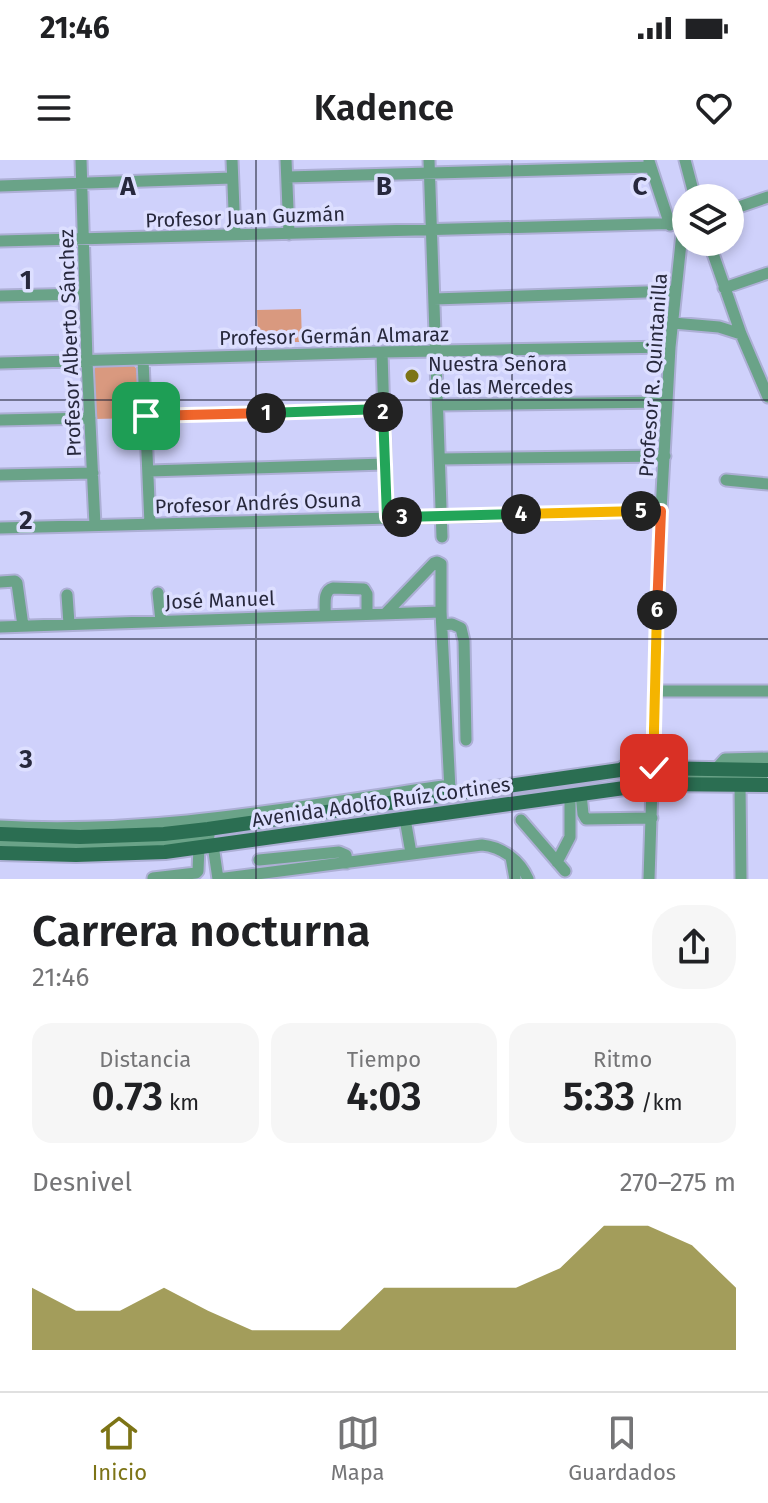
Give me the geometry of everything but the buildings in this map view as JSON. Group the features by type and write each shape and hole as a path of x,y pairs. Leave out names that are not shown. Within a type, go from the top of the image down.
{"main road":[{"path":"619,776 654,740"},
{"name":"Avenida Adolfo Ruíz Cortines","path":"0,853 76,855 165,852 405,819 654,776 716,769 768,773"},
{"name":"Avenida Adolfo Ruíz Cortines","path":"0,834 80,837 164,834 255,823 450,790 619,776 768,785"}],"street":[{"name":"Profesor Alberto Sánchez","path":"81,160 95,525"},
{"path":"232,160 235,235"},
{"path":"286,160 289,234"},
{"path":"685,160 691,184"},
{"path":"287,177 430,166 651,162 670,225"},
{"path":"430,166 442,537"},
{"path":"0,186 232,178"},
{"path":"744,205 768,197"},
{"name":"Profesor Juan Guzmán","path":"0,241 670,225"},
{"name":"Profesor R. Quintanilla","path":"649,879 661,511 670,347 680,256"},
{"path":"714,256 741,334 764,379 768,397"},
{"path":"724,288 765,276"},
{"path":"434,299 676,291"},
{"path":"0,296 84,294"},
{"path":"673,323 719,327 741,334"},
{"name":"Profesor Germán Almaraz","path":"0,363 670,347"},
{"path":"382,352 387,517"},
{"path":"143,359 150,524"},
{"path":"439,405 667,402"},
{"path":"146,416 383,409"},
{"path":"0,420 90,418"},
{"path":"440,459 665,456"},
{"path":"149,471 385,464"},
{"path":"0,475 93,473"},
{"path":"726,480 768,484"},
{"name":"Profesor Andrés Osuna","path":"0,528 661,511"},
{"path":"0,826 95,827 175,823 450,790 441,564 434,563 386,613"},
{"path":"0,582 17,583 23,626"},
{"path":"325,615 326,592 333,588 364,589 367,614"},
{"path":"158,593 161,621"},
{"path":"67,595 69,624"},
{"name":"José Manuel","path":"0,627 441,612"},
{"path":"442,625 452,624 461,628 464,641 466,740"},
{"path":"656,691 768,691"},
{"path":"716,769 725,759 768,758"},
{"path":"654,776 768,773"},
{"path":"740,785 741,879"},
{"path":"575,790 586,819 652,818"},
{"path":"0,844 186,839 575,790"},
{"path":"521,820 561,866 570,837 575,790"},
{"path":"405,819 411,853"},
{"path":"259,860 347,863 482,845 492,846 511,857 521,866 528,879"},
{"path":"153,878 196,873 206,846"},
{"path":"206,846 216,879 312,860"},
{"path":"511,857 515,879"}],"shaded area":[{"path":"301,309 302,342 258,342 257,310"},
{"path":"132,364 138,370 140,418 94,419 93,371 97,365"}],"place":[{"name":"Nuestra Señora de las Mercedes","path":"412,376"}],"route":[{"path":"146,416 383,409 387,517 661,511 654,768"}]}
